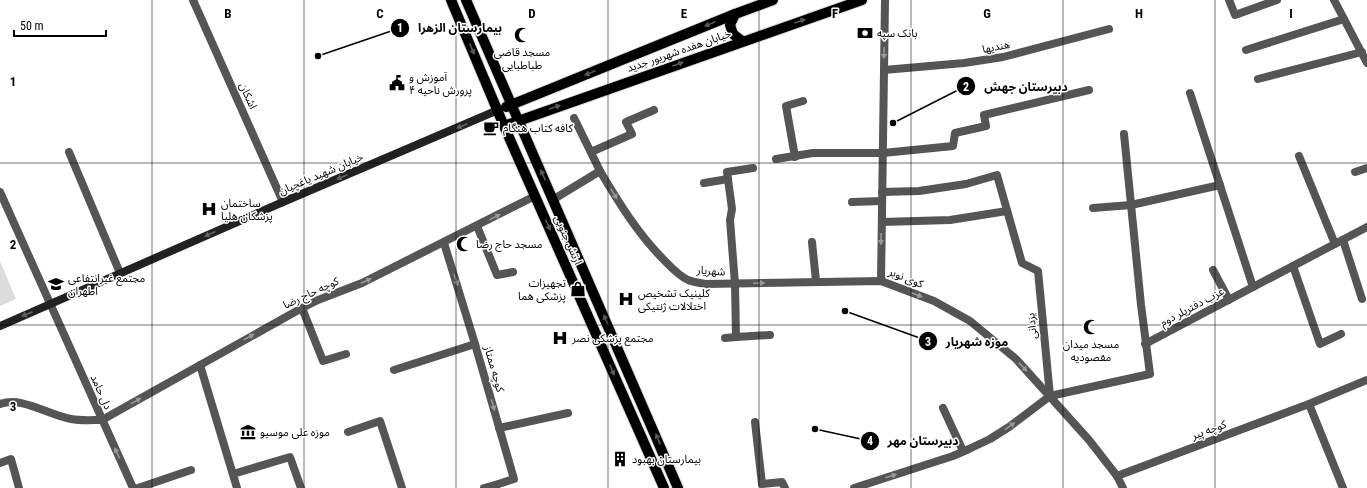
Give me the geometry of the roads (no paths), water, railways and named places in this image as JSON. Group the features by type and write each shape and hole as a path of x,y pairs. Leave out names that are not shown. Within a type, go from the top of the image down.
{"main road":[{"name":"ارتش جنوبی","path":"451,0 504,126 664,488"},
{"name":"ارتش جنوبی","path":"466,0 554,199 678,488"},
{"name":"خیابان هفده شهریور جدید","path":"498,110 773,0"},
{"name":"خیابان هفده شهریور جدید","path":"504,126 862,0"},
{"path":"735,14 730,25 733,34 742,41"},
{"name":"خیابان شهید یاغچیان","path":"0,326 498,110"}],"street":[{"name":"اشکان","path":"193,0 283,202"},
{"name":"کوی نوبر","path":"885,0 880,280 934,301 970,321 1016,359 1089,440 1117,476 1123,488"},
{"path":"1229,0 1235,15 1277,0"},
{"path":"1334,0 1367,63"},
{"path":"1246,50 1344,19"},
{"name":"هندیها","path":"884,70 964,63 1003,57 1109,29"},
{"path":"1258,79 1362,52"},
{"path":"776,159 813,153 883,153 954,146 955,133 986,126 984,115 1089,90"},
{"path":"1190,93 1253,287"},
{"path":"795,157 786,106 803,101"},
{"path":"591,152 632,134 626,122 654,110"},
{"name":"شهریار","path":"574,118 600,171 623,210 654,250 676,273 689,280 706,284 880,280"},
{"path":"854,488 963,451 990,439 1009,427 1050,396 1150,374 1145,344 1124,134"},
{"path":"69,152 120,273"},
{"path":"1299,156 1335,244"},
{"path":"736,337 735,284 730,220 732,209 727,172 752,168"},
{"path":"1355,172 1367,168"},
{"path":"554,199 600,171"},
{"path":"852,202 958,185 998,175 1008,211 950,220 882,222"},
{"path":"704,183 728,179"},
{"path":"1093,208 1131,205 1220,185"},
{"name":"دل حامد","path":"0,192 133,488"},
{"name":"کوچه حاج رضا","path":"102,420 302,308 318,300 362,283 535,196"},
{"name":"یزدانی","path":"1008,211 1022,264 1038,271 1050,396"},
{"path":"477,226 497,275 513,272"},
{"name":"عزب دفتریلر دوم","path":"1145,344 1367,227"},
{"path":"1343,240 1362,299"},
{"path":"812,242 816,281"},
{"name":"کوچه ممتاز","path":"444,243 514,479 495,486"},
{"path":"1293,266 1320,344 1341,334"},
{"path":"1213,270 1229,300"},
{"path":"302,308 322,361 346,354"},
{"path":"725,338 770,334"},
{"path":"394,370 475,344"},
{"path":"200,365 237,488"},
{"name":"کوچه پیر","path":"1117,476 1309,404 1367,380"},
{"path":"0,404 7,401 20,402 53,415 72,419 102,420"},
{"path":"1309,404 1343,488"},
{"path":"944,408 963,451"},
{"path":"499,428 568,413"},
{"path":"348,432 380,421 401,488"},
{"path":"755,422 762,484 782,482 784,488"},
{"path":"233,474 290,457 301,488"},
{"path":"0,463 10,460 19,488"},
{"path":"138,488 191,470"},
{"path":"484,488 495,486"}],"place":[{"name":"بانک سپه","path":"865,33"},
{"name":"مسجد قاضی طباطبایی","path":"522,35"},
{"name":"بیمارستان الزهرا","path":"318,56"},
{"name":"آموزش و پرورش ناحیه ۴","path":"397,83"},
{"name":"دبیرستان جهش","path":"893,123"},
{"name":"کافه کتاب هنگام","path":"491,128"},
{"name":"ساختمان پزشکان هلیا","path":"209,209"},
{"name":"مسجد حاج رضا","path":"464,244"},
{"name":"مجتمع غیرانتفاعی اطهران","path":"56,284"},
{"name":"تجهیزات پزشکی هما","path":"578,289"},
{"name":"کلینیک تشخیص اختلالات ژنتیکی","path":"626,299"},
{"name":"موزه شهریار","path":"845,311"},
{"name":"مسجد میدان مقصودیه","path":"1091,327"},
{"name":"مجتمع پزشکی نصر","path":"560,338"},
{"name":"دبیرستان مهر","path":"815,429"},
{"name":"موزه علی موسیو","path":"248,432"},
{"name":"بیمارستان بهبود","path":"620,459"}]}
